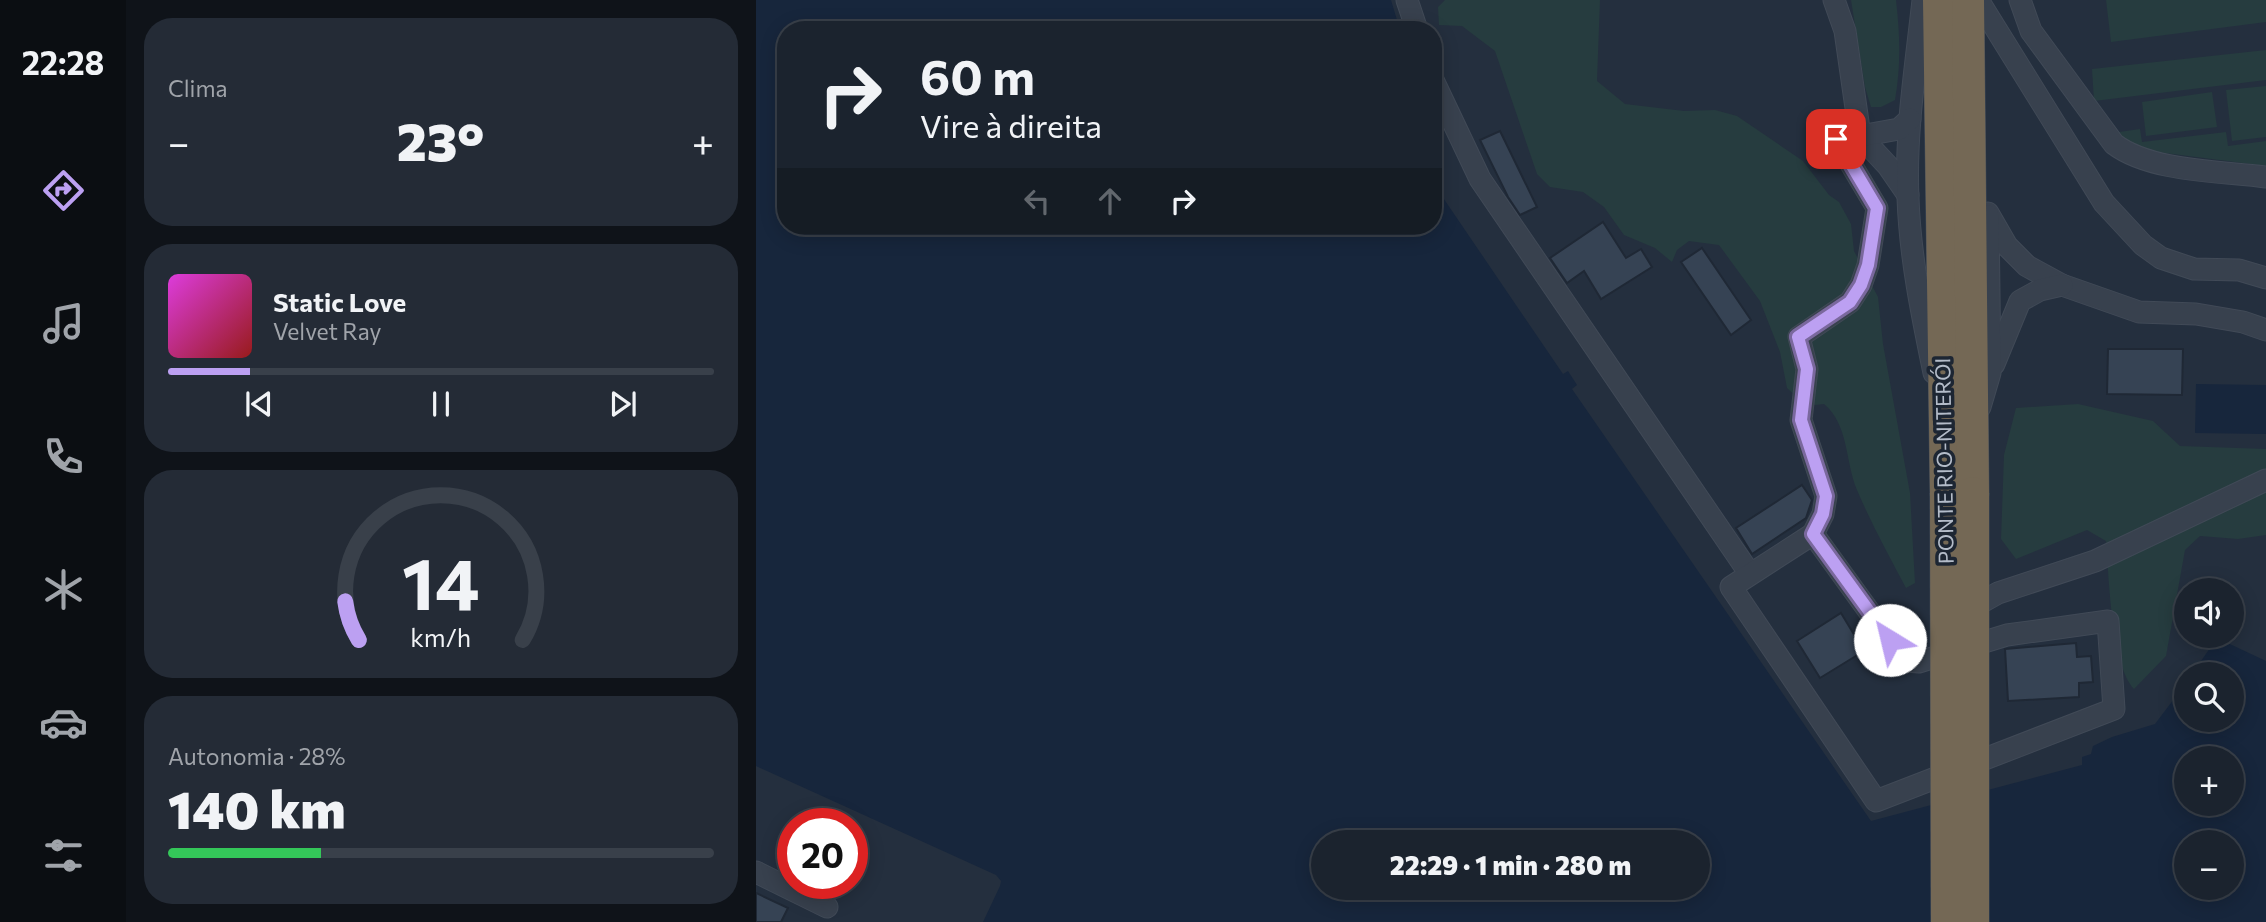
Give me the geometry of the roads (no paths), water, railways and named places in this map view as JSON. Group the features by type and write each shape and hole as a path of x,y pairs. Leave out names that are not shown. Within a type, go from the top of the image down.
{"highway":[{"name":"PONTE RIO-NITERÓI","path":"1939,0 1954,132 1960,493 1973,922"},
{"name":"PONTE RIO-NITERÓI","path":"1960,428 1970,161 1954,132 1968,0"},
{"name":"PONTE RIO-NITERÓI","path":"1947,922 1960,493"}],"lane":[{"path":"1407,0 1414,21"},
{"path":"1833,0 1845,31 1860,136 1888,166 1908,195"},
{"path":"1923,0 1911,111 1908,195 1917,292 1960,428"},
{"path":"1978,0 2104,203 2143,245 2161,258 2194,268 2239,270 2266,278"},
{"path":"2020,0 2031,31 2115,144 2126,153 2152,163 2266,177"},
{"path":"1442,99 1480,179 1750,574"},
{"path":"1860,136 1899,129 1911,111"},
{"path":"1813,534 1905,661 1919,662 2007,635 2108,621 2115,709 1876,801 1731,587 1813,534 1823,514 1826,496 1801,420 1807,369 1798,337 1850,302 1861,285 1868,265 1877,208 1836,139"},
{"path":"1970,161 1988,213 2007,246 2027,266 2062,285 2139,312 2196,314 2243,322 2266,330"},
{"path":"1988,213 1990,373"},
{"path":"1960,428 1990,373 2020,301 2040,290 2062,285"},
{"path":"1919,662 1958,615 1998,593 2095,561 2266,480"},
{"path":"756,872 827,906"}],"water":[{"path":"756,0 1391,0 1397,21 777,21 777,235 1442,235 1442,196 1563,374 1568,371 1577,385 1572,389 1871,821 2082,765 2082,757 2091,754 2093,746 2112,737 2155,724 2174,699 2174,732 2244,732 2244,662 2200,662 2210,648 2238,648 2266,661 2266,922 983,922 1001,881 996,875 868,817 868,808 848,808 756,766"},
{"path":"2196,384 2266,385 2266,434 2195,433"}]}
